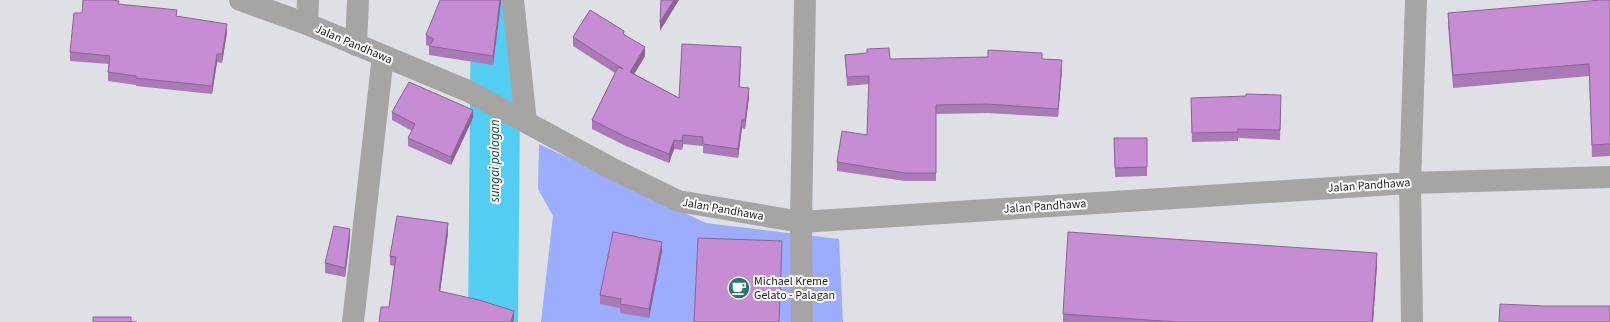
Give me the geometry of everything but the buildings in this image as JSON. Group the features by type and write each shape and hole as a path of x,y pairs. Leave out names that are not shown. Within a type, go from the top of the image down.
{"street":[{"name":"Jalan Pandhawa","path":"240,0 307,24 468,91 609,167 678,201 801,222 1410,183 1610,178"},
{"path":"307,24 308,0"},
{"path":"356,45 358,0"},
{"path":"513,0 526,122"},
{"path":"802,322 801,222 805,0"},
{"path":"1412,322 1410,183 1416,0"},
{"path":"353,322 382,56"}],"shaded area":[{"path":"539,144 706,223 839,239 843,322 541,322 553,216 538,189"}],"waterway":[{"name":"sungai palagan","path":"493,322 496,0"}],"place":[{"name":"Michael Kreme Gelato - Palagan","path":"739,288"}]}
